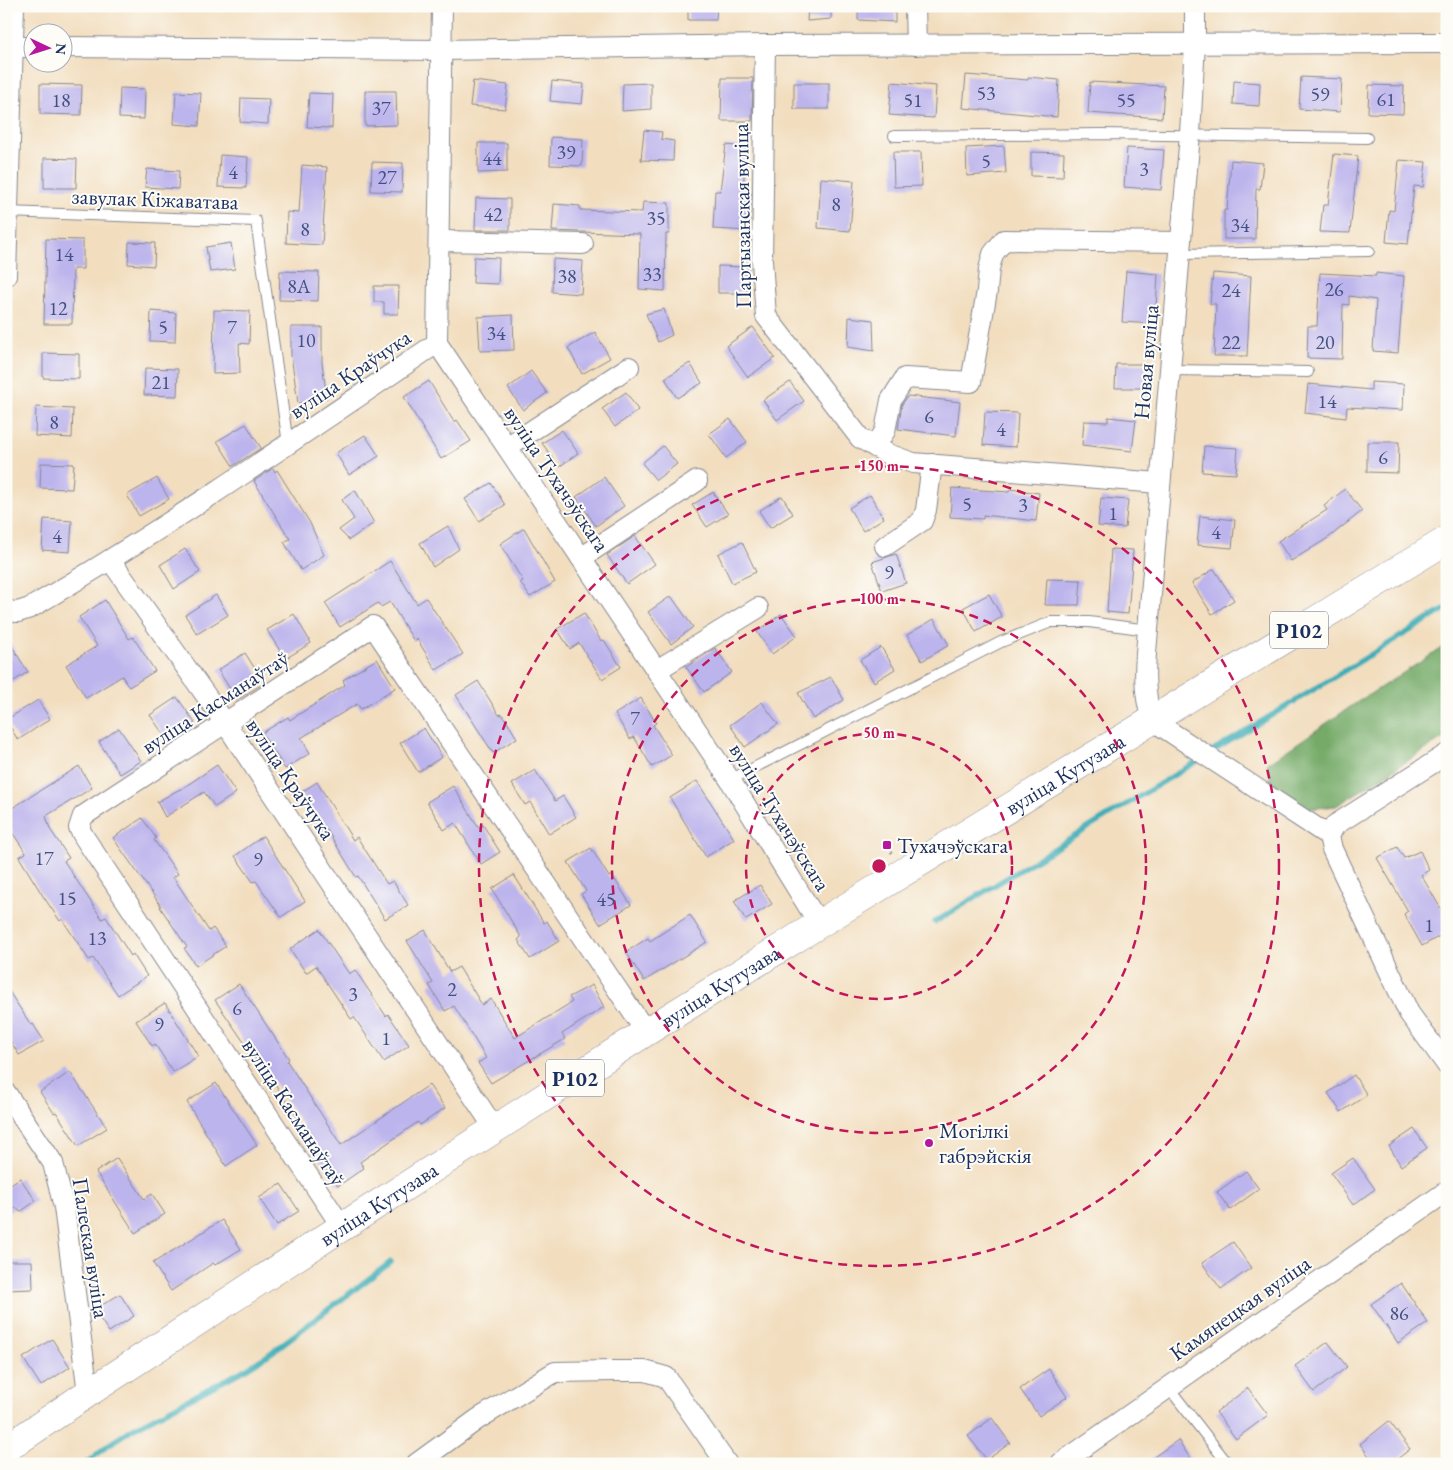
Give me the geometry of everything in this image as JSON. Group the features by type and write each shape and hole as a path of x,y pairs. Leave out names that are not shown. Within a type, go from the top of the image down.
{"main road":[{"name":"вуліца Кутузава","path":"6,1449 88,1393 342,1227 646,1032 1447,540"}],"street":[{"path":"6,276 7,212 17,47 14,6"},
{"path":"437,343 442,6"},
{"path":"915,6 916,45"},
{"name":"Новая вуліца","path":"1152,720 1146,703 1144,680 1159,483 1190,134 1195,6"},
{"path":"72,48 441,50 765,45 1447,43"},
{"name":"Партызанская вуліца","path":"765,45 762,261 766,316 860,438 888,454 913,462 1159,483"},
{"path":"875,447 885,431 891,400 905,378 971,382 987,291 989,268 993,254 1004,240 1180,248"},
{"path":"439,241 583,244"},
{"name":"вуліца Краўчука","path":"437,343 111,561 226,724 496,1129"},
{"name":"вуліца Тухачэўскага","path":"437,343 730,780 819,924"},
{"path":"507,447 629,367"},
{"path":"885,546 922,521 926,510 932,464"},
{"path":"581,558 696,481"},
{"path":"6,611 18,612 30,608 111,561"},
{"path":"657,670 758,608"},
{"name":"вуліца Касманаўтаў","path":"342,1227 79,828 83,816 373,626 646,1032"},
{"path":"1152,720 1206,756 1332,830"},
{"path":"1332,830 1447,754"},
{"path":"1332,830 1332,849 1409,1013 1447,1065"},
{"name":"Палеская вуліца","path":"6,1093 53,1163 64,1207 88,1393"},
{"name":"Камянецкая вуліца","path":"1060,1464 1447,1191"},
{"path":"416,1464 478,1418 555,1372 645,1371 666,1378 727,1464"}],"lane":[{"path":"894,136 1190,134 1367,138"},
{"name":"завулак Кіжаватава","path":"7,212 256,222 288,444"},
{"path":"1180,248 1369,250"},
{"path":"1169,370 1308,372"},
{"path":"730,780 1001,642 1051,622 1089,622 1148,630"},
{"path":"1169,1388 1228,1464"}],"green space":[{"path":"1447,645 1447,736 1336,806 1306,809 1273,788 1267,764 1356,703"}],"building":[{"path":"688,6 717,6 716,20 688,20"},
{"path":"808,6 831,6 831,19 807,21"},
{"path":"858,6 895,6 895,22 858,20"},
{"path":"966,75 1028,80 1028,77 1059,80 1057,117 963,108"},
{"path":"1301,77 1342,79 1340,112 1299,109"},
{"path":"722,78 753,78 752,121 721,121"},
{"path":"473,81 508,85 505,109 470,106"},
{"path":"552,81 584,84 582,104 550,101"},
{"path":"1234,81 1260,83 1259,106 1233,104"},
{"path":"892,82 936,86 934,118 889,115"},
{"path":"1090,82 1164,86 1162,118 1088,113"},
{"path":"651,83 651,109 622,111 623,84"},
{"path":"794,83 829,83 829,109 794,109"},
{"path":"40,84 82,85 81,115 40,114"},
{"path":"1369,85 1404,86 1403,114 1368,113"},
{"path":"120,88 145,89 144,119 119,118"},
{"path":"365,91 396,91 397,125 365,126"},
{"path":"176,92 201,93 199,126 174,124"},
{"path":"309,93 333,94 332,128 307,127"},
{"path":"241,98 269,99 268,124 240,122"},
{"path":"644,130 662,132 661,139 674,141 673,161 641,160"},
{"path":"551,137 583,139 582,166 550,165"},
{"path":"478,143 507,143 507,172 478,173"},
{"path":"726,145 746,147 743,192 751,192 749,231 713,229 715,191 720,191"},
{"path":"1004,146 1006,173 967,176 966,148"},
{"path":"1127,148 1164,150 1161,190 1124,187"},
{"path":"893,152 921,152 922,186 894,187"},
{"path":"1031,152 1064,153 1063,177 1031,176"},
{"path":"1334,154 1358,156 1350,233 1320,232 1323,205 1328,205"},
{"path":"220,155 248,157 246,188 218,187"},
{"path":"44,158 77,159 76,188 44,188"},
{"path":"1231,160 1263,163 1260,189 1256,189 1255,239 1224,239 1224,210 1227,210"},
{"path":"1399,160 1426,162 1423,187 1414,186 1408,244 1386,242 1389,210 1394,211"},
{"path":"372,162 403,163 402,192 371,191"},
{"path":"302,165 327,167 322,245 286,243 287,212 299,213"},
{"path":"147,169 179,171 178,189 145,187"},
{"path":"821,178 854,181 850,231 818,228"},
{"path":"476,198 510,199 510,230 475,230"},
{"path":"643,202 669,203 669,234 666,234 665,291 639,289 640,234 552,231 554,204 580,206 580,210 642,212"},
{"path":"46,239 83,240 83,269 73,269 72,324 44,324"},
{"path":"129,242 155,243 154,266 128,264"},
{"path":"231,243 235,269 210,272 206,247"},
{"path":"474,257 499,258 498,284 473,283"},
{"path":"553,259 583,261 581,294 552,292"},
{"path":"718,266 748,267 747,293 718,293"},
{"path":"280,271 319,272 318,301 279,300"},
{"path":"1126,271 1158,274 1155,324 1122,322"},
{"path":"1213,273 1251,276 1247,356 1214,356 1216,304 1210,304"},
{"path":"1320,273 1376,276 1376,273 1404,276 1398,353 1373,351 1376,300 1349,296 1349,305 1343,304 1342,359 1307,358 1308,326 1317,326"},
{"path":"374,286 399,286 398,314 384,314 384,302 374,302"},
{"path":"664,309 672,335 658,342 646,314"},
{"path":"214,310 250,311 249,344 239,343 240,373 213,374"},
{"path":"151,311 176,313 175,342 150,341"},
{"path":"513,315 514,350 480,351 478,317"},
{"path":"849,317 873,320 874,351 848,347"},
{"path":"291,327 322,327 322,363 327,398 298,403 291,355"},
{"path":"753,327 775,358 748,377 726,346"},
{"path":"595,332 610,358 582,374 568,348"},
{"path":"43,353 79,354 79,379 43,378"},
{"path":"690,363 702,383 677,398 665,378"},
{"path":"1116,364 1146,364 1146,388 1115,388"},
{"path":"145,368 178,369 177,396 144,395"},
{"path":"531,371 547,393 523,410 508,388"},
{"path":"429,381 454,422 457,420 471,441 441,459 404,397"},
{"path":"790,382 804,401 777,420 763,400"},
{"path":"1371,382 1404,384 1403,410 1347,407 1346,418 1305,413 1308,384 1371,390"},
{"path":"626,392 638,410 615,427 602,409"},
{"path":"908,396 960,402 956,436 898,429 902,404"},
{"path":"36,407 73,409 72,438 35,436"},
{"path":"985,412 1018,413 1016,447 983,445"},
{"path":"1108,417 1136,420 1132,451 1082,445 1084,421 1108,422"},
{"path":"730,419 747,442 726,458 709,434"},
{"path":"246,424 261,448 233,466 217,441"},
{"path":"562,430 578,453 559,467 542,443"},
{"path":"365,435 379,456 349,475 336,453"},
{"path":"1367,442 1399,442 1398,473 1367,472"},
{"path":"663,446 677,464 656,480 642,463"},
{"path":"1204,446 1238,448 1236,474 1202,472"},
{"path":"41,463 74,464 72,489 40,488"},
{"path":"273,468 275,472 277,470 310,523 324,555 301,570 284,542 290,539 254,481"},
{"path":"604,477 624,506 596,526 576,497"},
{"path":"157,478 169,499 139,516 127,495"},
{"path":"491,483 505,505 479,521 465,499"},
{"path":"952,488 1009,492 1010,489 1039,493 1036,521 983,515 983,519 950,517"},
{"path":"1345,489 1362,511 1328,538 1291,561 1278,541 1327,510 1324,506"},
{"path":"355,490 374,523 349,540 339,530 354,519 342,500"},
{"path":"713,492 728,514 707,527 692,505"},
{"path":"870,495 884,518 863,531 849,508"},
{"path":"782,496 793,514 770,528 759,511"},
{"path":"1101,498 1128,500 1125,528 1098,526"},
{"path":"1200,516 1235,520 1232,548 1197,545"},
{"path":"44,519 72,521 70,552 42,550"},
{"path":"448,526 459,549 433,567 420,543"},
{"path":"524,528 555,582 530,597 520,582 523,581 500,544"},
{"path":"635,536 655,564 627,584 607,555"},
{"path":"742,542 756,572 732,583 718,554"},
{"path":"185,549 200,572 174,589 160,565"},
{"path":"1111,549 1133,550 1128,614 1107,612"},
{"path":"896,554 906,583 882,591 872,562"},
{"path":"390,561 417,604 426,598 463,654 436,670 417,639 414,641 390,602 381,607 378,603 340,627 325,603"},
{"path":"1214,569 1234,600 1212,614 1192,583"},
{"path":"1047,579 1081,580 1079,605 1045,605"},
{"path":"989,594 1002,617 976,632 963,608"},
{"path":"216,595 228,615 197,634 185,615"},
{"path":"671,596 693,627 671,644 648,612"},
{"path":"105,600 129,639 133,637 155,671 129,687 122,676 86,698 66,665 97,646 79,617"},
{"path":"584,613 601,641 604,640 621,667 602,679 579,643 570,649 557,629"},
{"path":"294,614 311,643 285,659 267,630"},
{"path":"781,614 797,636 772,654 757,632"},
{"path":"934,619 949,645 922,661 907,635"},
{"path":"6,637 28,672 6,686"},
{"path":"881,647 895,669 874,682 860,660"},
{"path":"715,648 732,672 704,692 686,667"},
{"path":"245,653 264,683 237,700 218,670"},
{"path":"377,659 395,688 361,709 357,704 301,738 310,753 285,769 262,733 288,717 290,720 345,685 343,680"},
{"path":"831,677 844,700 813,719 798,693"},
{"path":"478,681 499,715 502,714 517,738 493,753 456,695"},
{"path":"177,697 195,723 168,741 150,715"},
{"path":"641,698 656,723 653,725 672,755 652,767 634,737 630,739 615,714"},
{"path":"38,700 50,719 18,740 6,720"},
{"path":"762,702 778,724 745,747 730,725"},
{"path":"119,728 141,761 120,774 99,742"},
{"path":"424,728 442,757 418,772 400,743"},
{"path":"217,765 236,793 215,807 204,792 165,817 157,802 180,790"},
{"path":"79,766 92,788 46,816 50,829 69,858 64,861 102,919 106,917 131,956 133,954 147,976 118,995 93,958 89,960 62,919 60,921 43,896 19,857 26,853 6,823 6,812"},
{"path":"535,770 555,801 563,796 576,817 549,834 530,802 525,805 512,784"},
{"path":"697,781 734,839 706,857 670,798"},
{"path":"317,782 353,840 357,837 387,884 393,881 408,905 385,919 327,830 324,832 300,793"},
{"path":"453,786 479,828 483,825 500,852 481,864 455,823 444,830 427,802"},
{"path":"142,818 156,838 154,840 178,874 173,877 209,931 213,928 226,946 196,966 184,948 187,947 161,906 113,838"},
{"path":"263,836 305,901 281,917 256,881 253,882 235,856"},
{"path":"1397,847 1404,858 1420,851 1429,870 1421,875 1447,919 1447,932 1422,946 1404,914 1408,911 1377,858"},
{"path":"591,848 609,877 612,875 631,905 600,924 581,894 586,891 568,862"},
{"path":"514,875 544,923 547,921 559,941 530,959 518,940 521,937 492,889"},
{"path":"760,885 772,904 746,920 734,901"},
{"path":"690,915 707,942 644,981 626,952 648,938 650,941"},
{"path":"319,929 349,974 355,970 386,1016 388,1014 409,1045 384,1062 354,1017 351,1019 316,966 306,973 290,949"},
{"path":"425,930 450,972 459,967 482,1005 491,999 515,1038 572,1002 569,997 592,985 604,1007 562,1034 565,1039 491,1083 478,1063 486,1058 454,1006 445,1011 429,985 433,983 407,941"},
{"path":"239,984 289,1059 287,1061 341,1145 429,1085 445,1108 420,1125 418,1122 360,1162 364,1168 338,1186 310,1144 308,1146 297,1128 302,1125 268,1073 266,1074 215,1000"},
{"path":"6,987 44,1041 19,1055 6,1034"},
{"path":"165,1003 198,1056 173,1072 155,1044 152,1046 136,1021"},
{"path":"70,1072 107,1128 78,1146 56,1112 54,1113 40,1092"},
{"path":"1354,1075 1367,1095 1341,1112 1328,1093"},
{"path":"216,1083 257,1145 226,1166 187,1102"},
{"path":"1414,1129 1427,1148 1401,1166 1389,1146"},
{"path":"117,1158 144,1199 152,1194 165,1214 135,1233 96,1172"},
{"path":"1353,1158 1375,1189 1353,1205 1331,1173"},
{"path":"1246,1171 1259,1189 1230,1210 1217,1192"},
{"path":"20,1178 36,1201 20,1212 16,1207 6,1213 6,1187"},
{"path":"281,1184 299,1211 277,1225 259,1198"},
{"path":"222,1220 241,1249 215,1265 213,1263 171,1291 153,1263"},
{"path":"1233,1242 1251,1268 1221,1289 1202,1263"},
{"path":"6,1261 32,1261 33,1289 6,1290"},
{"path":"1401,1283 1428,1323 1398,1343 1371,1304"},
{"path":"120,1294 134,1316 109,1332 94,1310"},
{"path":"52,1339 70,1367 41,1386 23,1358"},
{"path":"1328,1342 1347,1367 1314,1392 1295,1366"},
{"path":"1049,1369 1067,1397 1039,1416 1020,1389"},
{"path":"1248,1388 1268,1415 1236,1439 1216,1412"},
{"path":"992,1418 1010,1443 987,1460 968,1436"},
{"path":"1389,1421 1410,1449 1391,1464 1375,1464 1360,1444"},
{"path":"1178,1440 1194,1464 1144,1464"}],"waterway":[{"path":"1210,753 1447,608"},
{"path":"935,922 1202,758"},
{"path":"85,1464 108,1445 132,1429 246,1369 268,1355 391,1262"}],"place":[{"name":"Тухачэўскага","path":"887,845"},
{"name":"Могілкі габрэйскія","path":"929,1143"}]}
